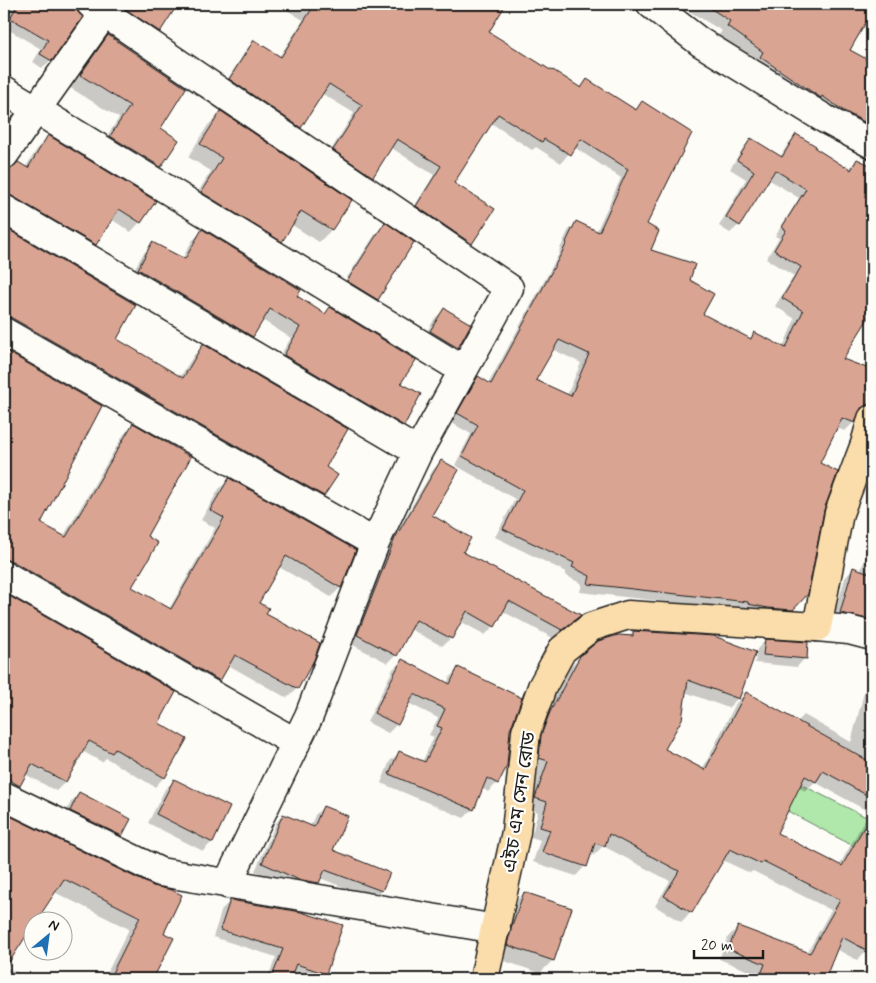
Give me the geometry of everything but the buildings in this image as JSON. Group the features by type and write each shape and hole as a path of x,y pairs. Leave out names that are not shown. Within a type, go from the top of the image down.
{"main road":[{"path":"817,627 838,513 865,444 872,419"},
{"name":"এইচ এম সেন রোড","path":"484,979 516,832 526,732 542,687 562,650 591,627 628,615 817,627"}],"street":[{"path":"651,4 700,42 825,119 872,144"},
{"path":"4,155 36,110 103,7 508,288 418,452 375,543 309,716 227,884"},
{"path":"4,90 463,370"},
{"path":"4,209 418,452"},
{"path":"4,332 375,543"},
{"path":"4,575 296,742"},
{"name":"এইচ এম সেন রোড","path":"817,627 849,630 872,636"},
{"path":"4,796 160,872 496,929"}],"green space":[{"path":"786,777 872,820 872,856 767,800"}]}
